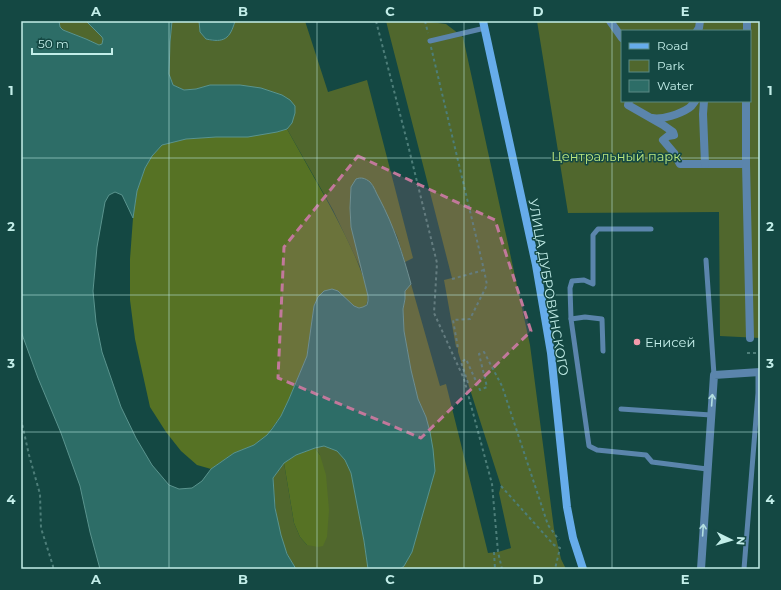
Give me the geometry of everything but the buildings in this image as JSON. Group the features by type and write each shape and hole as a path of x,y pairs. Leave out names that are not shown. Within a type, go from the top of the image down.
{"main road":[{"name":"УЛИЦА ДУБРОВИНСКОГО","path":"484,25 536,265 551,353 567,507 573,538 583,569"},
{"name":"УЛИЦА ДУБРОВИНСКОГО","path":"579,558 590,569"}],"street":[{"path":"610,21 621,37"},
{"path":"630,102 628,105 673,132 674,135 668,136 663,140 674,153 680,164 746,164"},
{"path":"651,118 656,119 675,115 690,107 694,102"},
{"path":"704,102 705,164"},
{"path":"746,102 750,338"},
{"path":"700,569 714,375 759,372"}],"lane":[{"path":"430,41 484,25"},
{"path":"651,229 598,229 594,235 593,284 584,280 572,282 570,288 571,319 589,446 597,450 646,455 652,462 707,469"},
{"path":"706,260 714,375"},
{"path":"571,319 584,317 602,319 603,352"},
{"path":"744,569 759,372"},
{"path":"621,409 711,415"}],"path":[{"path":"376,21 437,263 434,313 464,379 492,484 498,552 502,569"},
{"path":"425,21 487,285 470,319 453,320 458,348"},
{"path":"443,21 451,21"},
{"path":"452,279 484,270"},
{"path":"468,383 462,362 466,359 480,390 487,387 479,354 484,352 502,386 548,525 560,540"},
{"path":"747,353 760,353"},
{"path":"21,419 28,455 40,494 41,528 53,569"},
{"path":"501,486 554,545 560,548 555,569"},
{"path":"494,552 495,569"}],"highlighted area":[{"path":"358,156 495,220 531,331 421,438 278,378 284,247"}],"green space":[{"path":"59,21 86,21 102,37 102,44 99,45 63,30 60,27"},
{"path":"172,21 199,21 200,32 206,39 214,41 232,29 235,21 305,21 328,92 367,80 413,258 405,262 397,236 371,183 351,187 351,227 363,273 333,210 287,129 292,123 220,86 210,85 196,89 184,90 173,85 169,74"},
{"path":"386,21 422,21 446,24 463,37 530,345 554,529 561,559 566,569 400,569 404,566 412,552 435,471 426,417 418,399 404,331 403,309 405,291 411,284 440,386 446,384 488,553 511,548 499,493 501,486 458,348 456,347 444,280 452,278"},
{"name":"Центральный парк","path":"537,21 760,21 760,338 720,336 719,212 568,213"},
{"path":"287,129 326,198 348,241 358,263 365,283 368,298 364,307 361,308 347,300 338,291 324,291 318,297 314,306 307,356 281,416 267,435 254,445 234,453 211,469 197,465 181,451 166,432 150,407 135,339 130,300 130,259 133,218 137,191 145,168 152,156 162,145 185,139 277,132"},
{"path":"324,446 337,451 345,460 351,473 368,569 296,569 284,546 277,517 273,478 284,463 294,523 300,537 307,545 320,455 315,448"},
{"path":"315,448 320,455 326,475 329,510 327,537 323,546 318,547 307,545 300,537 294,523 284,463 296,455"}],"water":[{"path":"21,21 59,21 60,27 63,30 99,45 102,44 102,37 86,21 172,21 169,74 173,85 184,90 196,89 210,85 240,85 261,88 282,95 290,100 295,106 295,113 292,123 287,129 277,132 248,137 186,139 162,145 152,156 145,168 137,191 133,218 122,195 115,192 109,195 105,202 97,247 93,291 96,322 102,352 121,407 136,438 152,465 169,485 179,489 192,488 202,481 211,469 234,453 254,445 272,429 281,416 307,356 314,306 318,297 324,291 332,289 338,291 354,306 359,308 367,305 368,296 351,227 351,187 356,179 363,178 374,188 394,230 411,284 405,291 403,309 404,331 418,399 426,417 430,432 435,471 412,552 404,566 400,569 368,569 351,473 345,460 337,451 324,446 296,455 284,463 273,478 275,508 281,535 287,554 296,569 100,569 80,486 21,330"},
{"path":"199,21 235,21 228,36 222,40 212,40 206,39 200,32"}],"place":[{"name":"Енисей","path":"637,342"}]}
